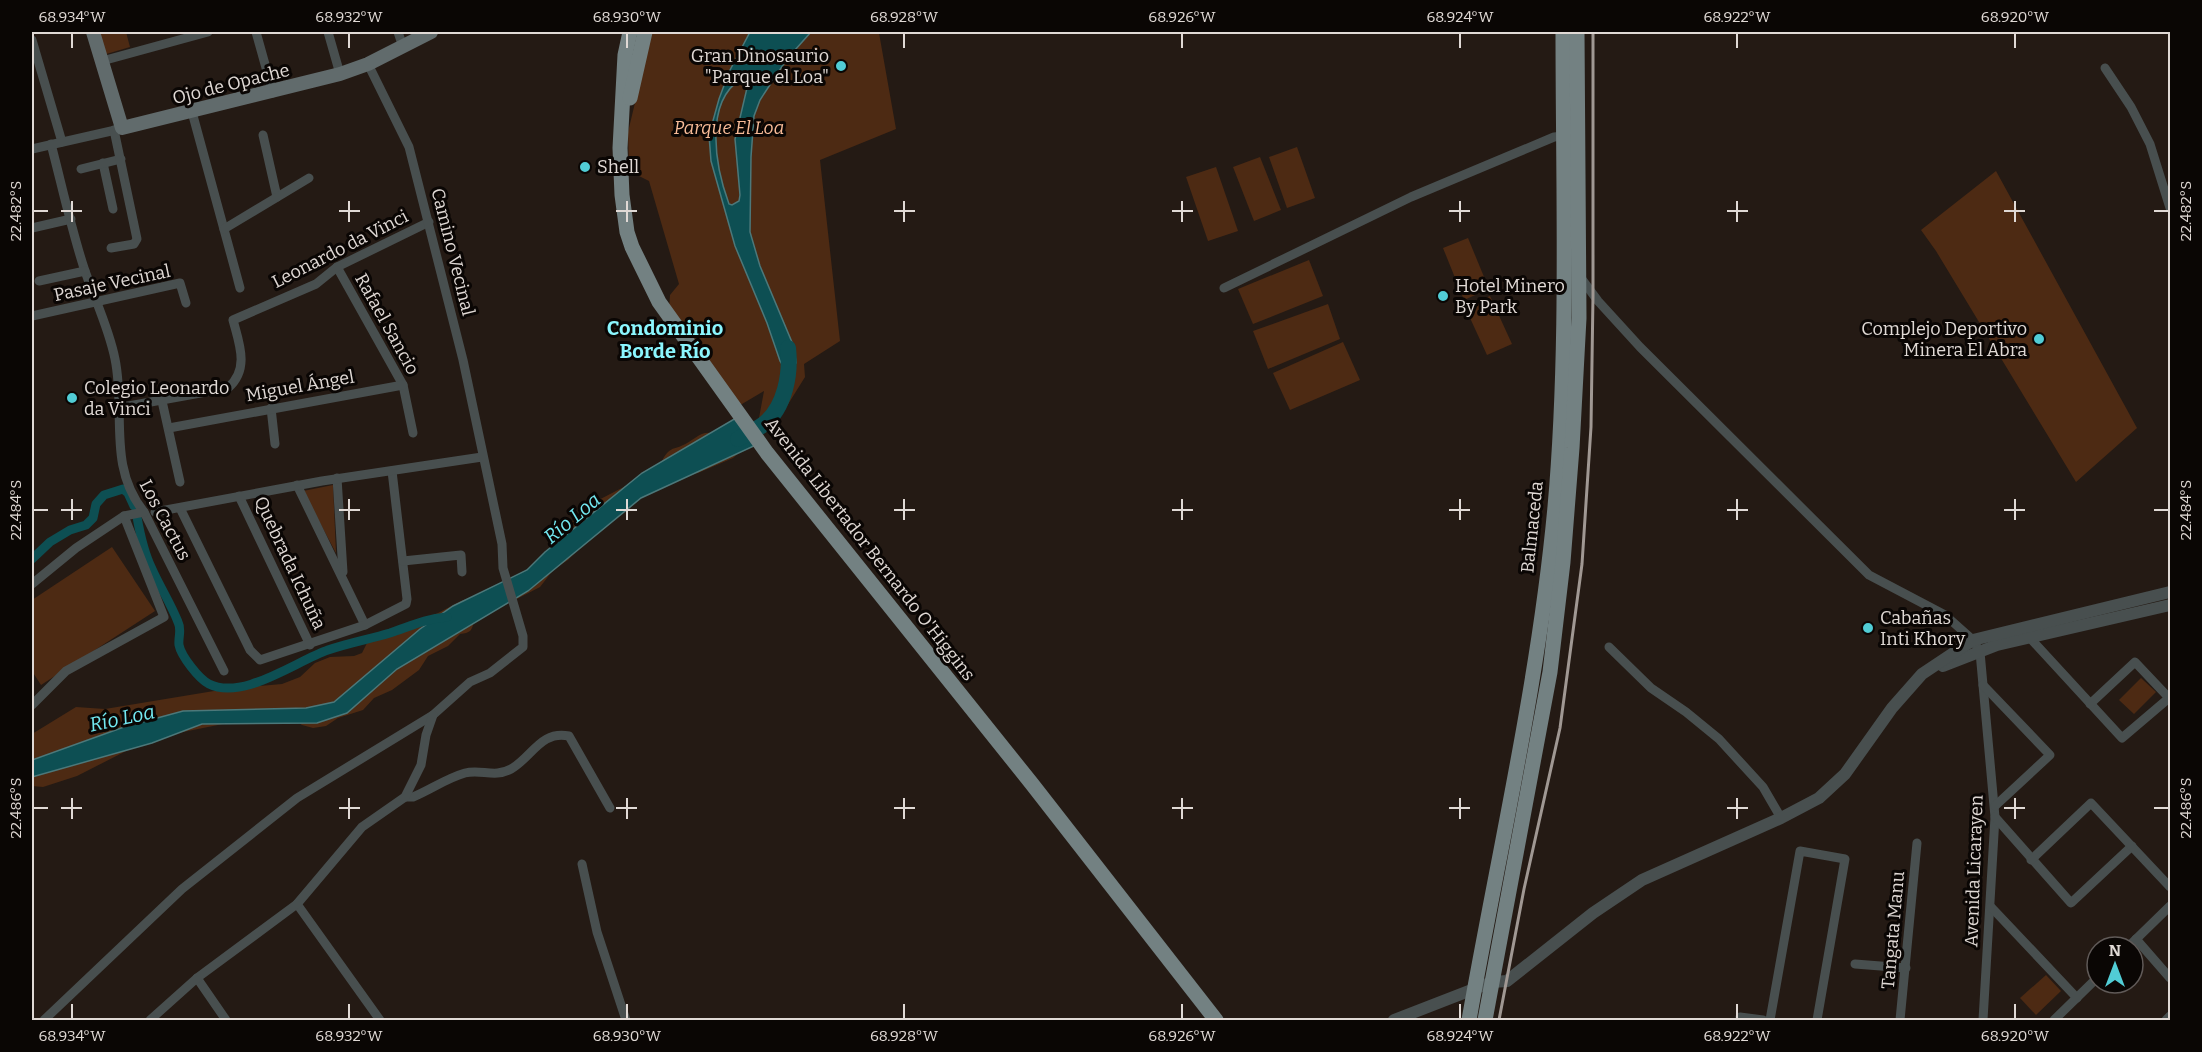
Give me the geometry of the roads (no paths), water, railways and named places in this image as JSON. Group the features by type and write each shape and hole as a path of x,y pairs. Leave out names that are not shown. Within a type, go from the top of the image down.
{"main road":[{"path":"93,32 118,129"},
{"name":"Ojo de Opache","path":"118,129 273,93 340,74 368,64 430,32"},
{"name":"Avenida Libertador Bernardo O'Higgins","path":"630,32 626,55 621,136 622,195 627,232 632,247 659,302 767,453 1032,784 1216,1020"},
{"name":"Avenida Libertador Bernardo O'Higgins","path":"621,136 645,32"},
{"name":"Balmaceda","path":"1485,1020 1550,672 1568,505 1579,318 1571,274 1563,136 1563,32"},
{"name":"Balmaceda","path":"1469,1020 1526,722 1549,562 1571,274 1577,32"},
{"name":"Avenida Libertador Bernardo O'Higgins","path":"1164,954 1204,1020"}],"street":[{"path":"102,62 191,34 207,32"},
{"path":"256,32 273,93"},
{"path":"328,32 340,74"},
{"path":"398,32 403,47"},
{"path":"32,40 62,142"},
{"name":"Camino Vecinal","path":"368,64 409,147 463,360 502,544 503,568 523,636 523,648 490,673 470,682 433,715"},
{"path":"2105,68 2131,107 2150,144 2170,208"},
{"path":"32,78 42,75"},
{"path":"192,112 240,288"},
{"path":"111,248 134,243 137,239 121,159 118,129"},
{"name":"Ojo de Opache","path":"32,149 118,129"},
{"path":"262,135 277,197"},
{"path":"1224,288 1411,197 1554,137 1563,136"},
{"name":"Los Cactus","path":"51,144 85,271 115,358 119,445 125,481 134,500 144,512 224,671"},
{"path":"81,169 121,159"},
{"path":"102,163 113,208"},
{"path":"224,229 309,178"},
{"path":"32,228 71,219"},
{"name":"Leonardo da Vinci","path":"123,407 228,388 234,382 243,358 233,320 316,284 336,267 429,222"},
{"name":"Rafael Sancio","path":"336,267 403,385 413,433"},
{"path":"39,280 85,271"},
{"path":"1571,274 1731,439 1869,575 1945,615 1973,640 1980,652"},
{"name":"Pasaje Vecinal","path":"32,316 180,283 186,303"},
{"path":"1579,318 1581,311 1590,306 1603,306"},
{"name":"Miguel Ángel","path":"169,428 403,385"},
{"path":"162,401 180,482"},
{"path":"271,408 275,444"},
{"path":"155,512 337,478 482,457"},
{"path":"180,508 255,657 260,660 365,625 406,604 392,471"},
{"path":"337,478 344,577"},
{"path":"297,485 344,577 365,625"},
{"name":"Quebrada Ichuña","path":"239,496 310,645"},
{"path":"32,584 76,548 124,516 144,512"},
{"path":"32,705 66,671 164,617 124,516"},
{"path":"403,561 461,555 462,572"},
{"path":"1394,1020 1492,982 1507,981 1593,913 1642,880 1781,818 1819,798 1845,774 1892,708 1922,674 1973,640 2170,592"},
{"path":"1922,674 1997,645 2170,605"},
{"path":"2030,638 2090,704 2122,738 2170,699 2135,662 2090,704"},
{"path":"1609,647 1651,687 1719,739 1762,787 1781,818"},
{"name":"Avenida Licarayen","path":"1980,652 1995,806 1983,1020"},
{"path":"1983,684 2050,755 1995,806"},
{"path":"150,1020 197,978 297,904 362,826 405,797 421,765 426,735 433,715"},
{"path":"44,1020 182,889 288,805 433,715"},
{"path":"405,797 413,797 464,774 479,771 501,774 513,768 546,738 560,734 569,736 610,808"},
{"path":"2031,860 2091,803 2170,886"},
{"path":"1995,817 2071,903 2132,846"},
{"name":"Tangata Manu","path":"1900,1020 1917,843"},
{"path":"1770,1020 1800,851 1845,859 1817,1020"},
{"path":"582,864 597,932 626,1020"},
{"path":"297,904 380,1020"},
{"path":"2140,935 2170,906"},
{"path":"1991,907 2077,998"},
{"path":"2145,949 2170,978"},
{"path":"1855,964 1906,968"},
{"path":"197,978 226,1020"},
{"path":"2054,1020 2085,990"},
{"path":"2166,1020 2170,1016"},
{"path":"1740,1017 1763,1020"}],"water":[{"path":"750,32 811,32 787,59 760,100 754,116 751,157 750,232 760,266 794,347 796,363 789,369 780,361 735,246 711,161 709,135 729,72","holes":["741,79 747,88 735,139 740,195 739,201 732,205 729,204 720,173 717,155 717,120 721,104 729,90"]},
{"path":"736,418 756,445 641,498 528,591 397,669 347,713 317,723 202,724 152,743 32,777 32,760 124,727 183,711 306,708 334,702 420,629 453,606 527,570 545,552 642,473"}],"waterway":[{"name":"Río Loa","path":"738,439 764,424 777,409 787,379 788,348"},
{"path":"32,559 50,542 70,530 86,525 93,518 96,504 104,495 123,489 128,493 134,506"},
{"path":"137,517 149,563 179,625 180,650 196,672 209,684 223,688 253,684 328,650 424,621 447,617"}],"railway":[{"path":"1499,1020 1524,889 1560,728 1582,564 1591,427 1593,32"}],"place":[{"name":"Gran Dinosaurio \"Parque el Loa\"","path":"841,66"},
{"name":"Shell","path":"585,167"},
{"name":"Hotel Minero By Park","path":"1443,296"},
{"name":"Complejo Deportivo Minera El Abra","path":"2039,339"},
{"name":"Colegio Leonardo da Vinci","path":"72,398"},
{"name":"Cabañas Inti Khory","path":"1868,628"}],"district":[{"name":"Condominio Borde Río","path":"665,340"}],"park label":[{"name":"Parque El Loa","path":"729,128"}]}
